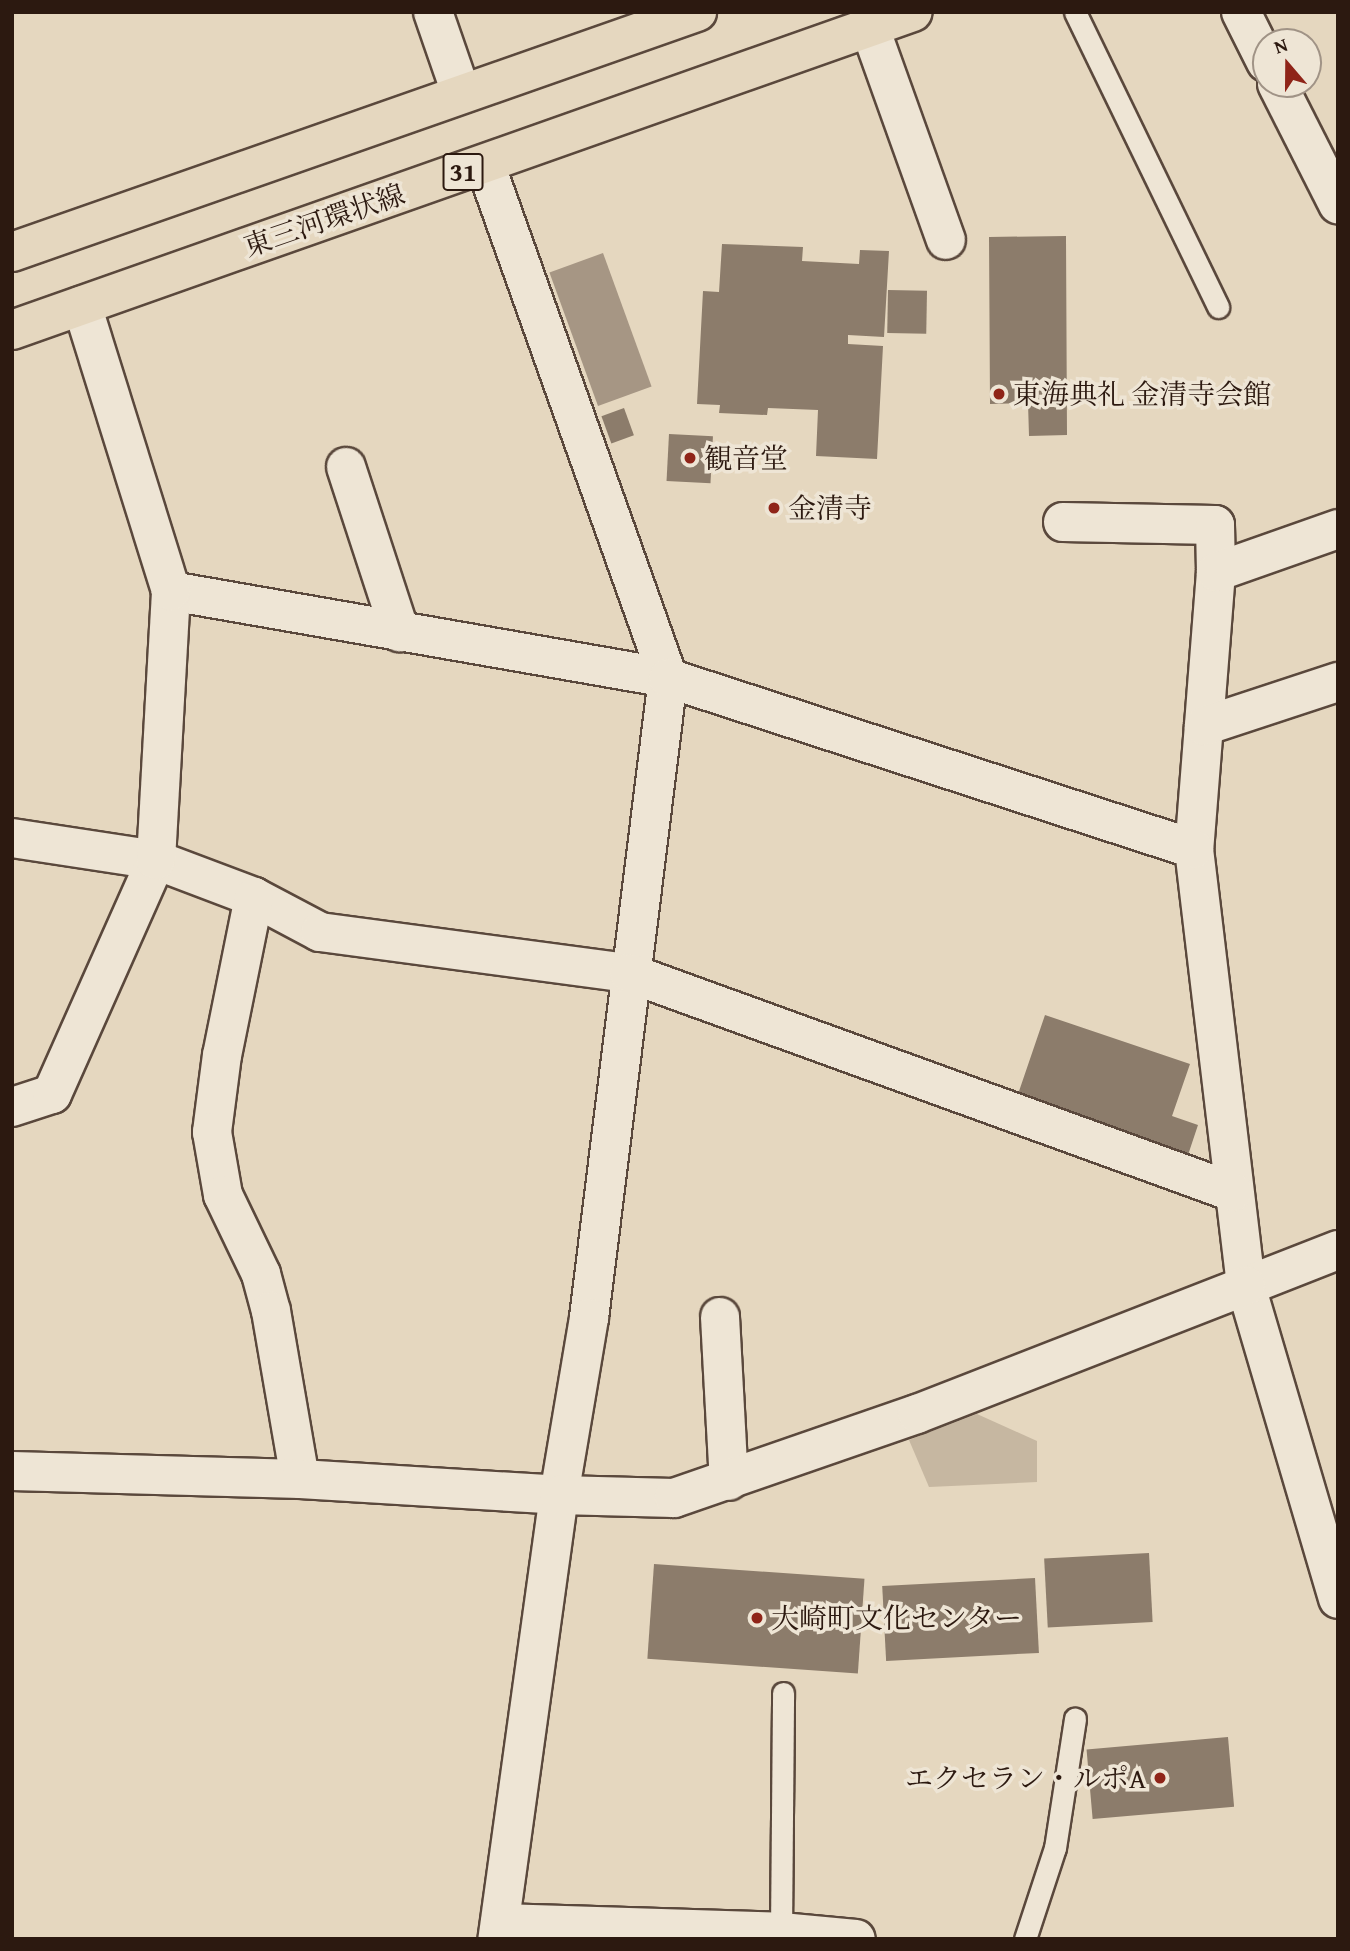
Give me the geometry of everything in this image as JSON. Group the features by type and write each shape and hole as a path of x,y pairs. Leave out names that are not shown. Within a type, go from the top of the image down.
{"main road":[{"path":"12,252 697,12"},
{"name":"東三河環状線","path":"12,330 914,12"}],"street":[{"path":"433,12 461,93"},
{"path":"1241,12 1252,34"},
{"path":"870,28 946,240"},
{"path":"1284,98 1338,204"},
{"path":"485,164 668,678 629,973 589,1318 559,1494 498,1931 781,1932 856,1939"},
{"path":"12,1107 52,1094 156,860 171,591 82,306"},
{"path":"346,467 400,632"},
{"path":"1063,522 1215,525 1216,572 1194,849 1233,1192 1246,1286 1338,1599"},
{"path":"1216,572 1338,529"},
{"path":"171,591 668,678 1194,849"},
{"path":"1204,726 1338,682"},
{"path":"12,838 156,860 254,897 320,932 629,973 1233,1192"},
{"path":"254,897 222,1055 212,1132 223,1195 261,1274 271,1311 300,1479"},
{"path":"12,1471 300,1479 674,1498 917,1414 1338,1250"},
{"path":"720,1317 729,1481"}],"lane":[{"path":"1075,12 1218,307"},
{"path":"781,1932 783,1693"},
{"path":"1024,1939 1055,1848 1075,1719"}],"shaded area":[{"path":"603,253 652,386 598,406 549,272"},
{"path":"977,1414 1037,1441 1037,1482 929,1487 909,1440"}],"building":[{"path":"1066,236 1067,435 1029,436 1028,403 990,404 989,237"},
{"path":"722,244 803,247 802,261 859,264 860,250 889,251 884,337 848,335 848,344 883,346 877,459 816,456 818,410 768,408 767,415 719,413 720,405 697,404 703,291 719,292"},
{"path":"888,290 927,291 926,334 887,333"},
{"path":"624,408 634,435 611,443 601,416"},
{"name":"観音堂","path":"669,434 713,436 710,483 667,481"},
{"path":"1045,1015 1190,1064 1172,1116 1198,1125 1186,1161 1015,1103"},
{"path":"1149,1553 1153,1622 1048,1627 1044,1558"},
{"name":"大崎町文化センター","path":"654,1564 864,1579 858,1673 647,1659"},
{"path":"1035,1578 1039,1653 886,1661 882,1586"},
{"name":"エクセラン・ルポA","path":"1228,1737 1234,1807 1093,1819 1087,1749"}],"place":[{"name":"東海典礼 金清寺会館","path":"999,394"},
{"name":"観音堂","path":"690,458"},
{"name":"金清寺","path":"774,508"},
{"name":"大崎町文化センター","path":"757,1618"},
{"name":"エクセラン・ルポA","path":"1160,1778"}]}
